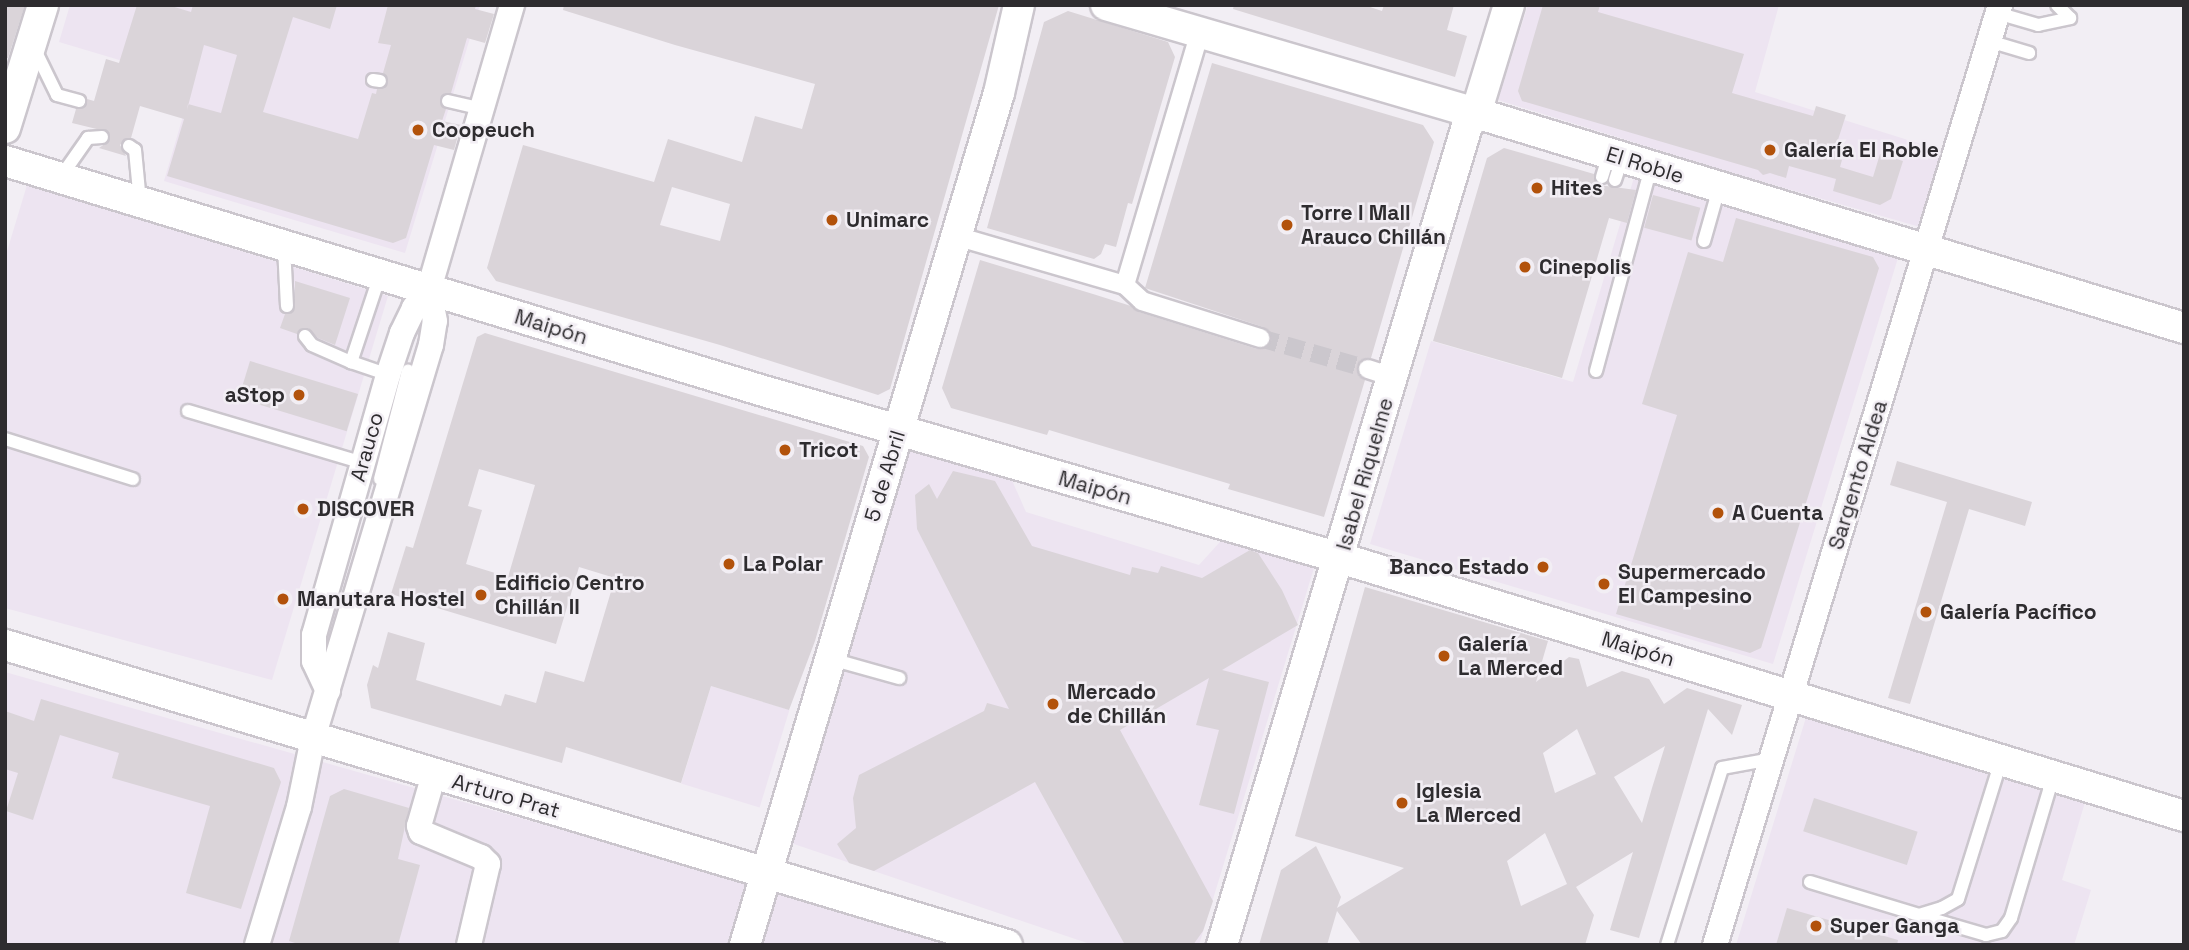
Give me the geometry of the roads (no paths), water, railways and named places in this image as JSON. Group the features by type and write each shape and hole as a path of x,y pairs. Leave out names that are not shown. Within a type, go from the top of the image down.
{"street":[{"path":"5,128 43,5"},
{"name":"Arauco","path":"328,691 314,662 312,644 363,463 398,373 402,333 414,308 429,289 512,5"},
{"name":"5 de Abril","path":"745,945 999,93 1019,5"},
{"name":"El Roble","path":"1106,5 1471,119 1612,168 1651,167 2184,328"},
{"name":"Isabel Riquelme","path":"1222,945 1340,558 1381,373 1509,5"},
{"name":"Sargento Aldea","path":"1715,945 1998,9"},
{"path":"1125,285 1199,34"},
{"name":"Maipón","path":"5,161 898,431 1340,558 2184,817"},
{"path":"956,236 1125,285 1142,301 1260,338"},
{"name":"Arauco","path":"257,945 299,807 313,738 434,333 433,305 429,289"},
{"name":"Arturo Prat","path":"5,645 1007,945"},
{"path":"434,774 419,826 421,832 481,857 488,864 469,945"}],"lane":[{"path":"1998,9 2038,26 2070,18 2057,5"},
{"path":"1989,41 2029,53"},
{"path":"31,43 57,95 79,101"},
{"path":"448,101 482,109"},
{"path":"1425,222 1445,155 1471,119"},
{"path":"60,178 88,138 102,137"},
{"path":"129,146 135,150 140,202"},
{"path":"1596,371 1651,167"},
{"path":"1704,241 1719,188"},
{"path":"284,246 287,306"},
{"path":"351,362 380,275"},
{"path":"304,336 312,345 351,362 398,373 381,472 381,512"},
{"path":"188,411 363,463"},
{"path":"5,439 133,478"},
{"path":"830,659 899,678"},
{"path":"1667,945 1722,768 1772,759"},
{"path":"1919,915 1942,908 1958,899 2001,760"},
{"path":"1810,882 1986,935 2002,931 2011,918 2053,776"}],"tunnel":[{"path":"1260,338 1368,369"}],"place":[{"name":"Coopeuch","path":"418,130"},
{"name":"Galería El Roble","path":"1770,150"},
{"name":"Hites","path":"1537,188"},
{"name":"Unimarc","path":"832,220"},
{"name":"Torre I Mall Arauco Chillán","path":"1287,225"},
{"name":"Cinepolis","path":"1525,267"},
{"name":"aStop","path":"299,395"},
{"name":"Tricot","path":"785,450"},
{"name":"DISCOVER","path":"303,509"},
{"name":"A Cuenta","path":"1718,513"},
{"name":"La Polar","path":"729,564"},
{"name":"Banco Estado","path":"1543,567"},
{"name":"Supermercado El Campesino","path":"1604,584"},
{"name":"Edificio Centro Chillán II","path":"481,595"},
{"name":"Manutara Hostel","path":"283,599"},
{"name":"Galería Pacífico","path":"1926,612"},
{"name":"Galería La Merced","path":"1444,656"},
{"name":"Mercado de Chillán","path":"1053,704"},
{"name":"Iglesia La Merced","path":"1402,803"},
{"name":"Super Ganga","path":"1816,926"}]}
